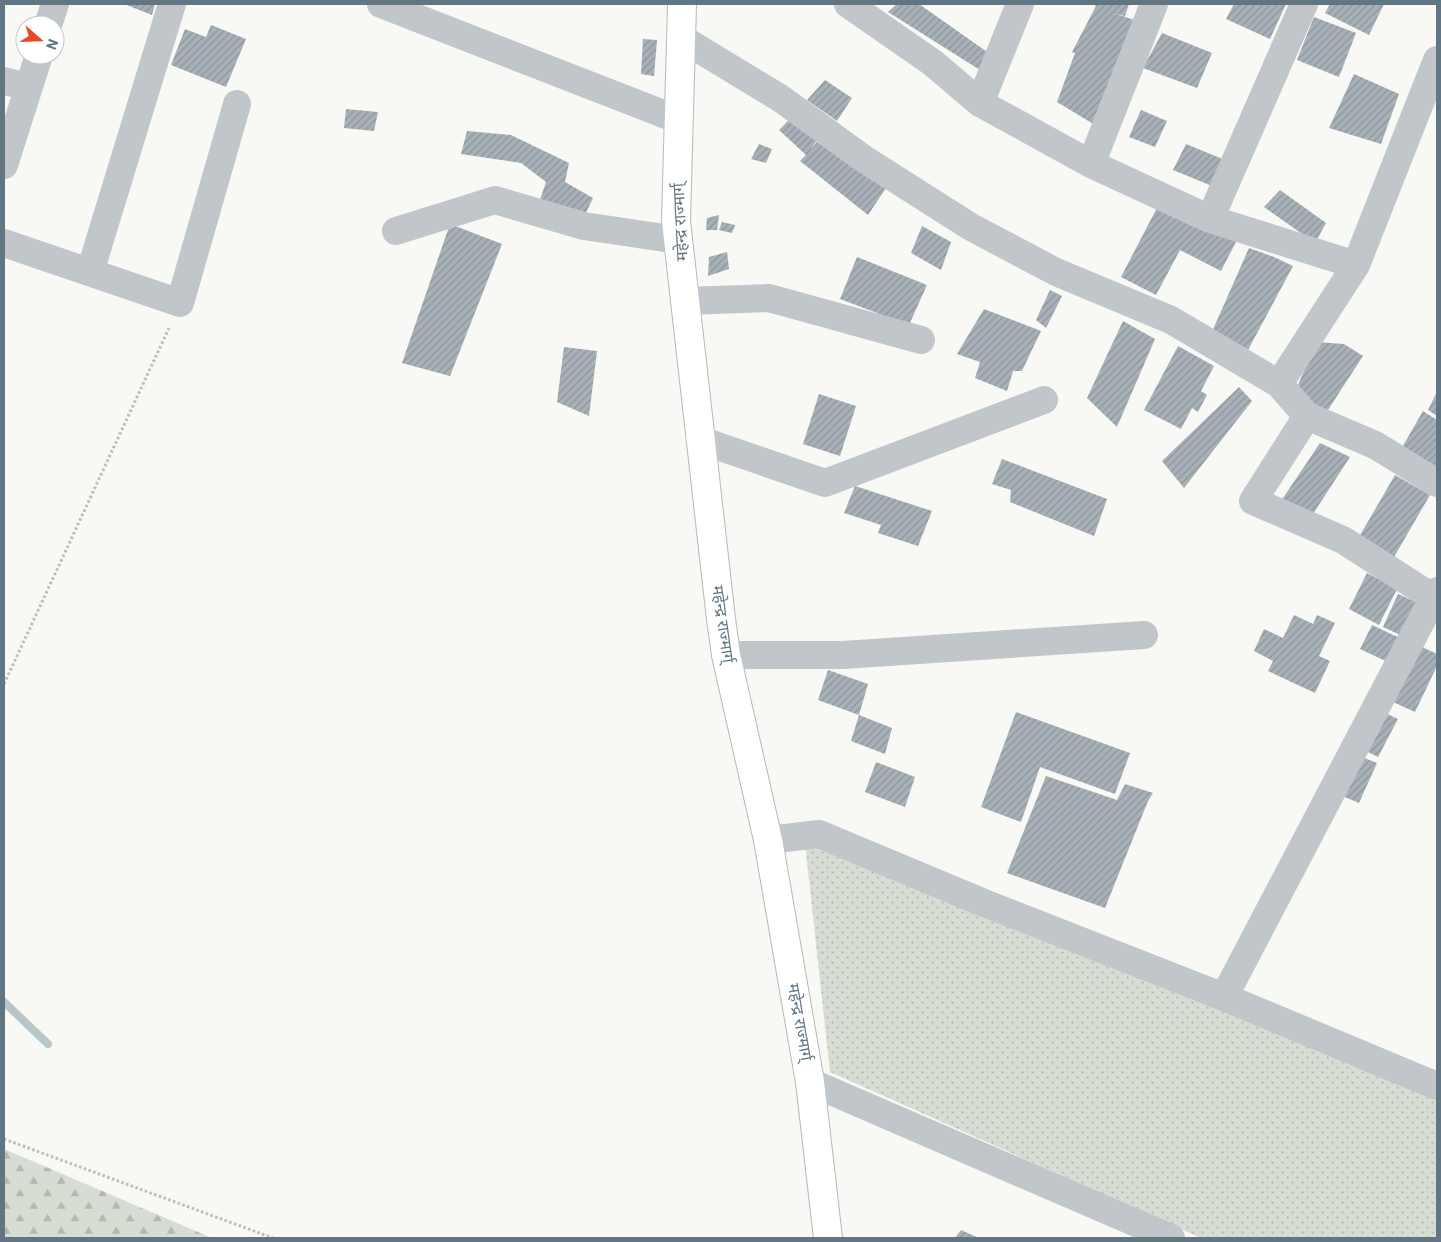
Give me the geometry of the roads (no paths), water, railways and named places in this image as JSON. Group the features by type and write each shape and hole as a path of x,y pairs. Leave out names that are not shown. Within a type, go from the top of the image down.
{"highway":[{"name":"महेन्द्र राज्मार्ग्","path":"682,4 676,221 720,610 726,655 768,840 810,1082 828,1238"}],"street":[{"path":"90,272 172,4"},
{"path":"381,4 679,120"},
{"path":"848,4 933,63 980,104 1091,164 1210,219 1356,265"},
{"path":"980,104 1020,4"},
{"path":"1091,164 1154,4"},
{"path":"1210,219 1304,4"},
{"path":"681,38 780,98 864,159 971,227 1056,272 1171,320 1279,384 1307,416 1375,444 1437,483"},
{"path":"1279,384 1356,265 1437,60"},
{"path":"4,165 16,84 31,65"},
{"path":"4,242 180,303 238,104"},
{"path":"396,230 495,200 584,226 678,240"},
{"path":"686,301 769,298 922,340"},
{"path":"700,440 825,483 1044,400"},
{"path":"1224,997 1436,596 1343,540 1253,501 1307,416"},
{"path":"726,655 843,655 1144,635"},
{"path":"768,840 819,834 984,903 1224,997 1437,1086"},
{"path":"810,1082 1171,1238"}],"waterway":[{"path":"4,1002 48,1044"}]}
